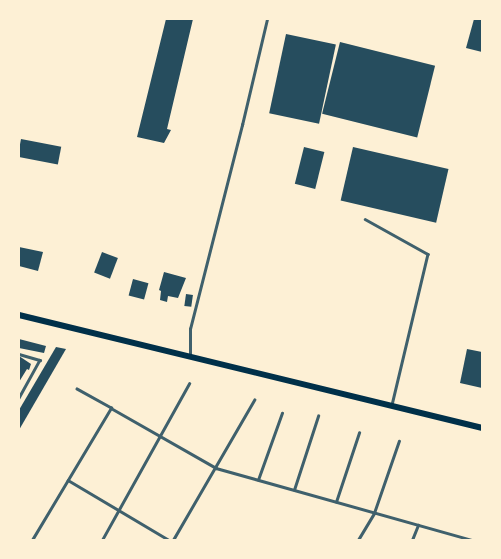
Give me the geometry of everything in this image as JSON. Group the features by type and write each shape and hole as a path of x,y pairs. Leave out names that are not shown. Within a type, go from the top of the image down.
{"main road":[{"path":"19,315 482,428"}],"lane":[{"path":"190,358 190,329 267,19"},
{"path":"365,219 428,254 392,407"},
{"path":"19,354 40,360 19,398"},
{"path":"102,540 162,436 189,384"},
{"path":"78,389 216,468 472,540"},
{"path":"68,480 171,540 216,468 254,400"},
{"path":"32,540 111,408"},
{"path":"258,480 282,413"},
{"path":"294,490 318,416"},
{"path":"336,502 359,433"},
{"path":"358,540 374,513 399,441"},
{"path":"412,540 418,525"}],"building":[{"path":"166,19 193,19 167,129 171,130 164,143 137,137"},
{"path":"474,19 482,20 482,52 466,48"},
{"path":"286,34 336,45 319,124 269,113"},
{"path":"340,42 435,66 417,138 322,114"},
{"path":"21,139 61,147 58,164 19,157"},
{"path":"304,147 324,152 315,189 295,184"},
{"path":"353,147 448,169 436,223 341,201"},
{"path":"19,247 43,252 38,271 19,266"},
{"path":"102,252 118,258 110,279 94,273"},
{"path":"164,272 186,278 178,298 168,296 167,302 160,300 161,291 159,290"},
{"path":"133,279 148,283 144,300 129,295"},
{"path":"186,294 193,295 191,307 184,306"},
{"path":"19,339 46,346 44,353 19,348"},
{"path":"56,347 66,349 19,430 19,410"},
{"path":"467,349 482,352 482,388 460,383"},
{"path":"19,356 31,364 29,370 27,369 19,382"}]}
